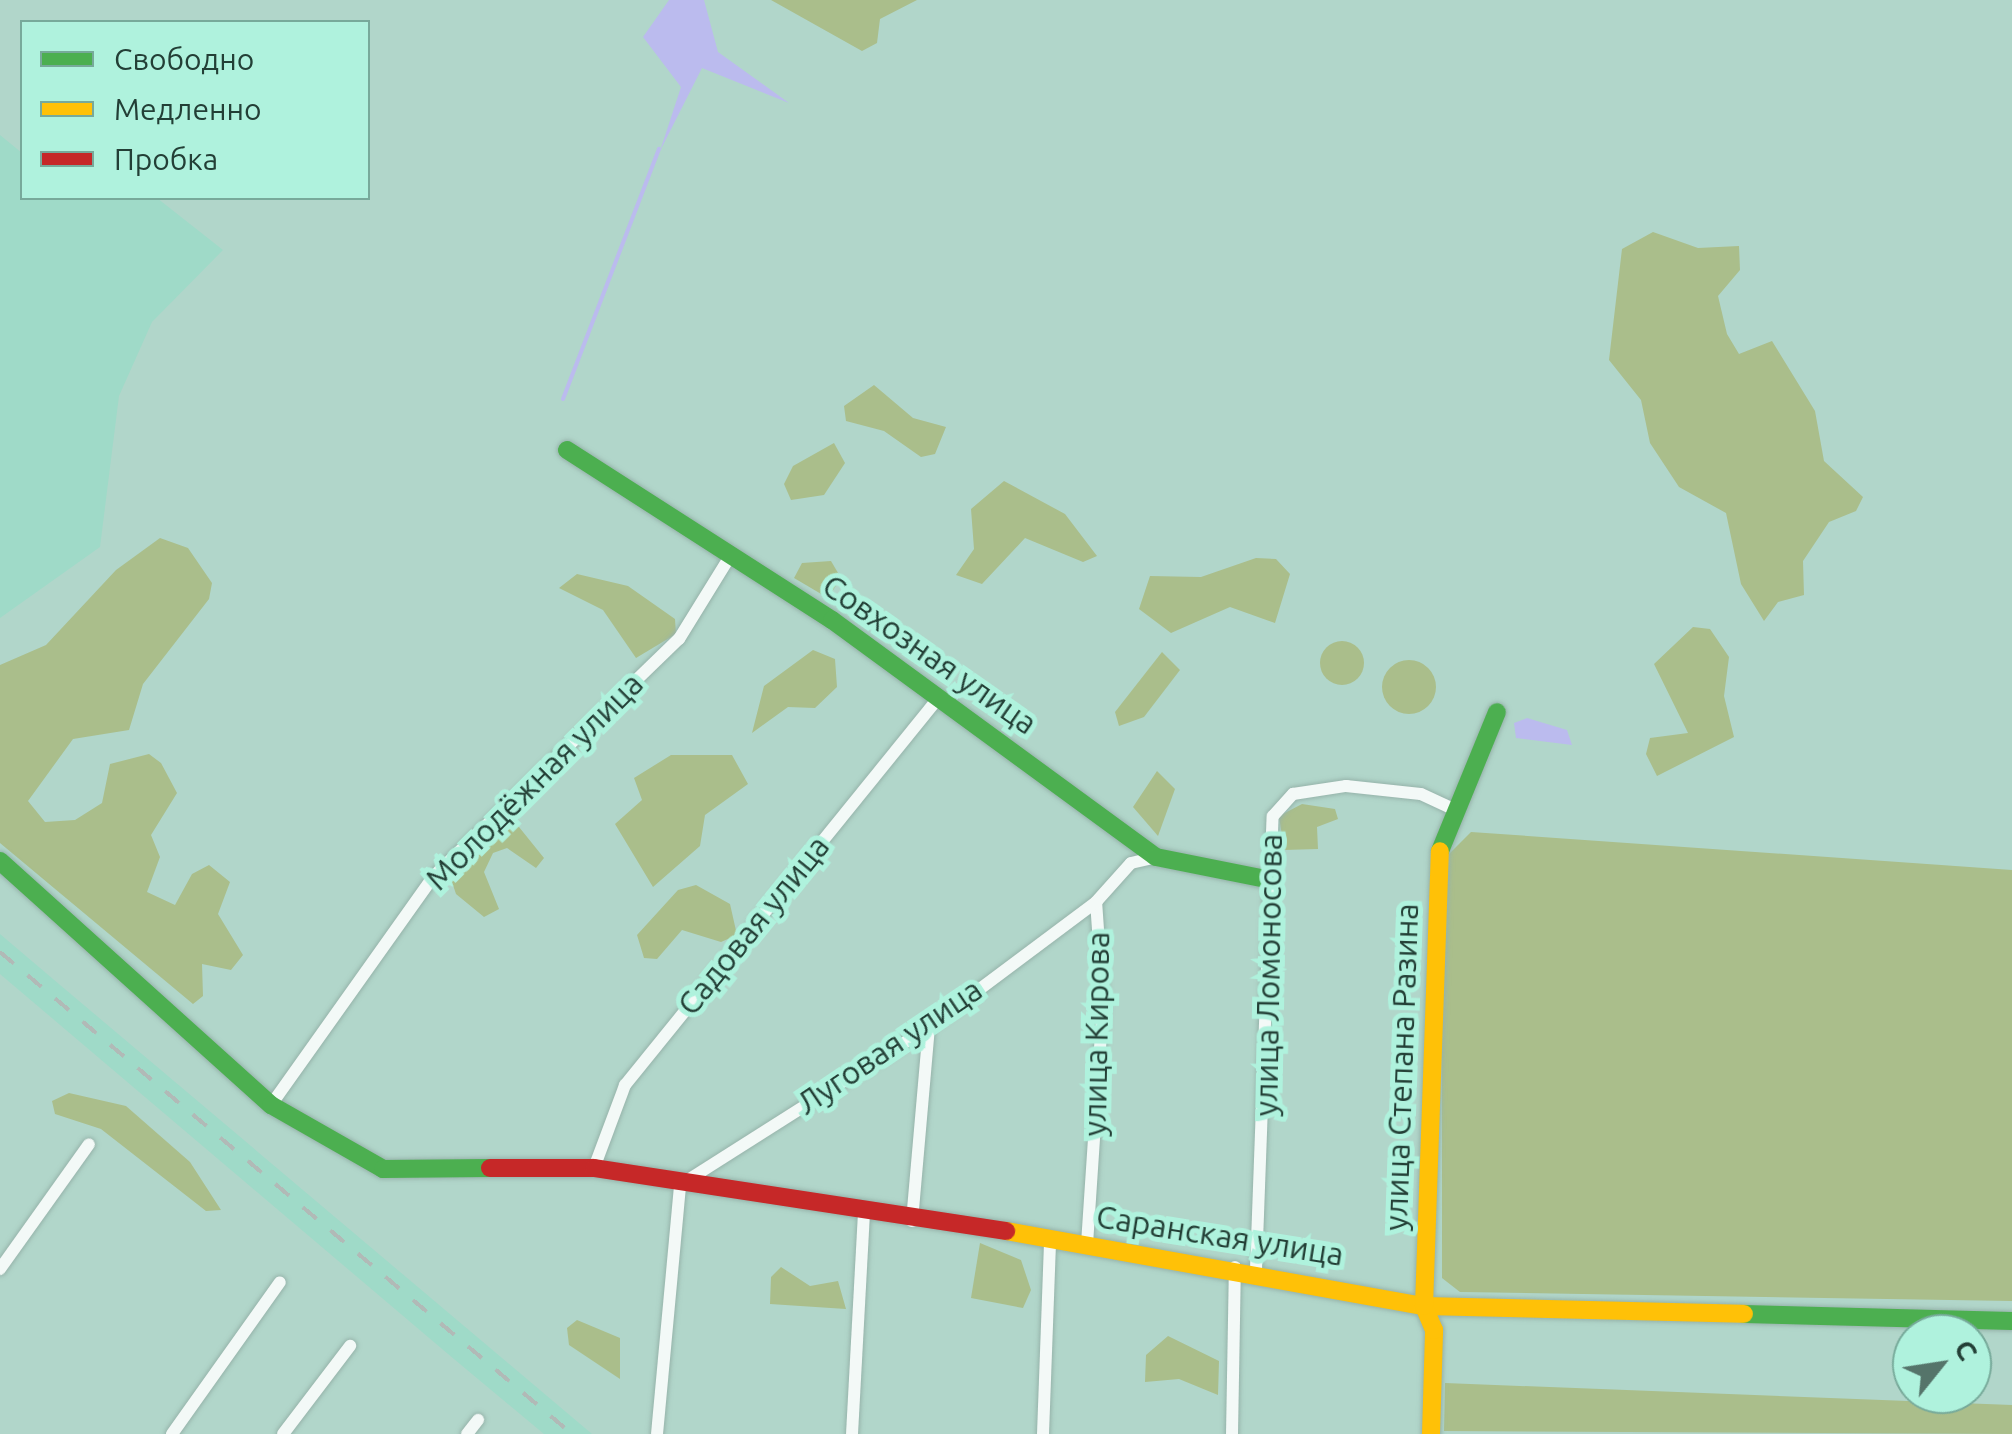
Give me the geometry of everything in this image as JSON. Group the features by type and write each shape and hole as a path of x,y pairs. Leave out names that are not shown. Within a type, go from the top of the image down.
{"street":[{"name":"Совхозная улица","path":"568,450 938,698 1156,857 1266,879"},
{"name":"Молодёжная улица","path":"271,1105 433,877 679,639 730,558"},
{"name":"Садовая улица","path":"594,1168 625,1085 938,698"},
{"name":"улица Степана Разина","path":"1431,1434 1434,1330 1424,1306 1437,858 1453,809 1498,712"},
{"name":"улица Ломоносова","path":"1256,1269 1269,1060 1267,829 1294,794 1379,788 1453,809"},
{"name":"улица Кирова","path":"1087,1244 1103,1001 1096,902 1130,863 1156,857"},
{"name":"Саранская улица","path":"0,861 271,1105 364,1164 420,1170 594,1168 864,1214 1256,1269 1424,1306 2012,1321"},
{"name":"Луговая улица","path":"680,1185 929,1027 1096,902"},
{"path":"912,1221 929,1027"},
{"path":"0,1269 89,1144"},
{"path":"656,1434 680,1185"},
{"path":"852,1434 864,1214"},
{"path":"1043,1434 1050,1239"},
{"path":"1232,1434 1235,1267"},
{"path":"172,1434 280,1282"},
{"path":"283,1434 350,1346"},
{"path":"468,1434 478,1420"}],"shaded area":[{"path":"771,0 917,0 880,19 877,43 862,51"},
{"path":"0,135 20,151 20,200 160,200 223,250 152,322 119,396 100,547 0,618"},
{"path":"1653,232 1698,248 1739,246 1740,270 1718,296 1727,334 1739,354 1772,341 1815,411 1824,461 1863,497 1856,511 1829,522 1803,561 1804,595 1778,602 1764,621 1741,584 1726,513 1679,487 1650,443 1641,400 1609,360 1622,249"},
{"path":"874,385 913,418 946,427 935,454 921,457 884,431 846,421 844,406"},
{"path":"834,443 845,463 824,495 791,500 784,484 793,466"},
{"path":"1004,481 1065,514 1097,556 1083,562 1025,538 982,584 956,575 974,549 971,509"},
{"path":"160,538 188,548 212,583 209,599 143,684 129,730 73,739 28,801 45,822 75,820 102,803 110,764 149,754 161,763 177,793 151,835 160,857 147,892 175,905 192,874 209,865 230,882 218,914 243,955 231,970 202,964 203,996 193,1004 0,843 0,665 46,645 116,570"},
{"path":"1256,558 1276,559 1290,574 1275,623 1230,607 1171,633 1139,609 1150,576 1201,577"},
{"path":"831,561 841,578 828,598 794,578 802,563"},
{"path":"577,574 628,586 675,619 676,634 636,658 603,610 559,588"},
{"path":"1693,627 1710,629 1729,657 1724,696 1734,737 1657,776 1646,754 1650,738 1688,733 1654,664"},
{"path":"1342,641 1358,647 1364,663 1358,679 1342,685 1326,679 1320,663 1326,647"},
{"path":"813,650 835,659 837,687 815,708 788,707 752,733 764,686"},
{"path":"1162,652 1180,670 1144,717 1119,726 1115,712"},
{"path":"1409,660 1428,668 1436,687 1428,706 1409,714 1390,706 1382,687 1390,668"},
{"path":"671,755 732,755 748,784 705,815 700,846 653,887 615,824 642,800 634,778"},
{"path":"1157,771 1175,789 1158,836 1133,807"},
{"path":"1302,804 1335,809 1338,819 1317,827 1318,849 1284,850 1279,816"},
{"path":"500,820 519,827 544,858 536,868 507,848 493,853 484,872 499,909 484,917 456,894 449,873"},
{"path":"1471,832 2012,870 2012,1301 1460,1292 1442,1278 1442,861"},
{"path":"696,885 730,904 737,935 721,942 682,930 657,959 644,958 637,935 678,890"},
{"path":"0,934 592,1434 544,1434 448,1354 0,974"},
{"path":"69,1093 126,1106 190,1162 221,1210 206,1211 101,1129 55,1114 52,1101"},
{"path":"980,1243 1021,1260 1031,1290 1023,1308 971,1298"},
{"path":"781,1267 810,1286 838,1281 846,1309 770,1304 771,1277"},
{"path":"577,1320 620,1338 620,1379 569,1345 567,1328"},
{"path":"1168,1336 1219,1361 1218,1395 1179,1379 1145,1382 1146,1355"},
{"path":"1445,1383 1892,1400 1892,1414 1992,1414 1992,1404 2012,1405 2012,1434 1444,1431"}],"water":[{"path":"669,0 704,0 718,52 789,103 702,68 660,151 681,87 643,37"},
{"path":"1527,718 1567,730 1572,745 1516,738 1514,723"}],"waterway":[{"path":"563,399 659,149"}],"railway":[{"path":"0,952 572,1434"}],"traffic: fast":[{"path":"567,450 832,620 1156,857 1266,879"},
{"path":"1440,851 1497,712"},
{"path":"0,861 271,1105 383,1169 490,1168"},
{"path":"1744,1314 2012,1321"}],"traffic: slow":[{"path":"1431,1434 1434,1330 1424,1306 1440,851"},
{"path":"1006,1231 1424,1306 1744,1314"}],"traffic: jam":[{"path":"490,1168 594,1168 1006,1231"}]}
